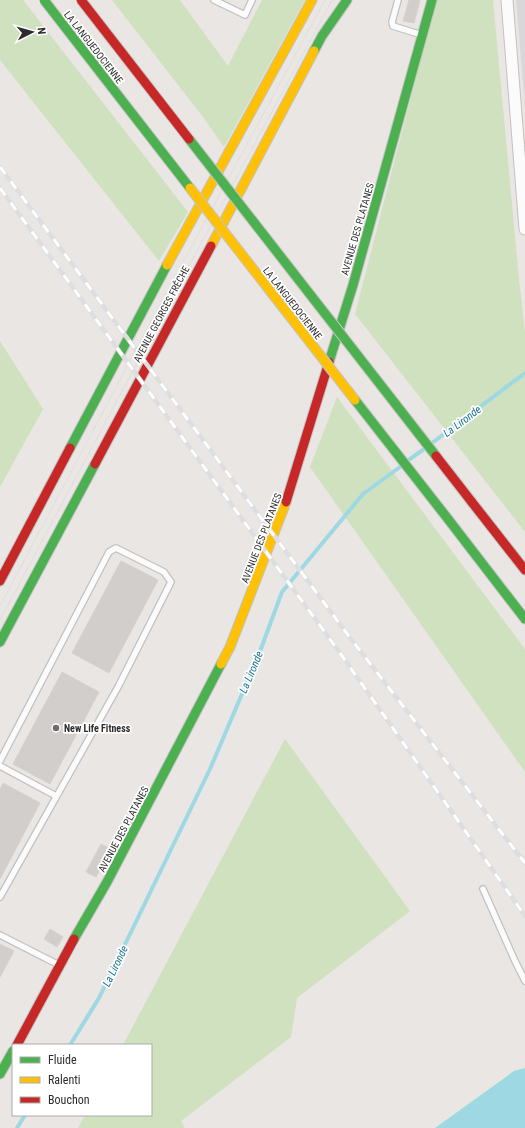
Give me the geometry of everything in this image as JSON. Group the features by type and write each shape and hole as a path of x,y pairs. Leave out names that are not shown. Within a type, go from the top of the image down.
{"main road":[{"name":"LA LANGUEDOCIENNE","path":"44,0 525,619"},
{"name":"LA LANGUEDOCIENNE","path":"81,0 525,570"},
{"name":"AVENUE GEORGES FRÊCHE","path":"0,581 183,236 312,0"},
{"name":"AVENUE GEORGES FRÊCHE","path":"0,642 322,36 347,0"},
{"name":"AVENUE DES PLATANES","path":"17,1044 59,965 107,882 230,647 290,492 353,285 432,0"},
{"path":"0,1074 12,1053"}],"street":[{"path":"507,0 525,229"}],"lane":[{"path":"214,0 244,15 252,0"},
{"path":"398,0 392,26 422,35"},
{"path":"0,762 109,552 116,548 164,572 172,582 118,688 0,897"},
{"path":"0,766 56,796"},
{"path":"483,889 515,962 525,981"},
{"path":"0,935 59,965"}],"shaded area":[{"path":"516,0 525,0 525,108"}],"green space":[{"path":"0,0 23,0 188,212 159,261 0,60"},
{"path":"112,0 180,0 228,66 262,0 305,0 224,147 203,117"},
{"path":"436,0 493,0 525,332 525,532 355,314"},
{"path":"0,341 43,409 0,487"},
{"path":"337,397 525,649 525,772 310,467"},
{"path":"285,739 410,911 297,998 291,1037 181,1121 185,1128 78,1128 84,1116 152,1116 152,1044 124,1044"}],"water":[{"path":"525,1068 525,1128 435,1128 514,1071"}],"building":[{"path":"409,0 420,0 414,23 403,21"},
{"path":"121,561 158,580 109,673 72,653"},
{"name":"New Life Fitness","path":"62,672 99,692 50,784 13,764"},
{"path":"3,783 40,803 0,879 0,789"},
{"path":"101,844 111,849 96,877 86,872"},
{"path":"50,929 63,937 57,947 44,939"},
{"path":"0,944 14,951 0,977"}],"waterway":[{"name":"La Lironde","path":"432,443 525,373"},
{"name":"La Lironde","path":"410,459 424,449"},
{"name":"La Lironde","path":"71,1044 99,998 210,769 259,654 282,592 363,494 400,467"},
{"name":"La Lironde","path":"17,1128 24,1116"}],"tram line":[{"path":"0,606 147,329 325,0"},
{"path":"0,620 332,0"}],"railway":[{"path":"0,167 351,639 525,863"},
{"path":"0,188 340,653 525,916"}],"traffic: fast":[{"path":"44,0 190,188"},
{"path":"314,51 322,36 347,0"},
{"path":"329,362 353,285 432,0"},
{"path":"189,139 436,456"},
{"path":"70,448 167,265"},
{"path":"355,400 448,519"},
{"path":"0,642 95,464"},
{"path":"448,519 525,619"},
{"path":"74,939 107,882 221,664"},
{"path":"0,1074 12,1053"}],"traffic: slow":[{"path":"167,265 312,0"},
{"path":"211,246 314,51"},
{"path":"190,188 355,400"},
{"path":"221,664 230,647 286,502"}],"traffic: jam":[{"path":"81,0 189,139"},
{"path":"95,464 211,246"},
{"path":"286,502 329,362"},
{"path":"0,581 70,448"},
{"path":"436,456 471,501"},
{"path":"471,501 525,570"},
{"path":"18,1044 74,939"}],"place":[{"name":"New Life Fitness","path":"56,728"}]}
